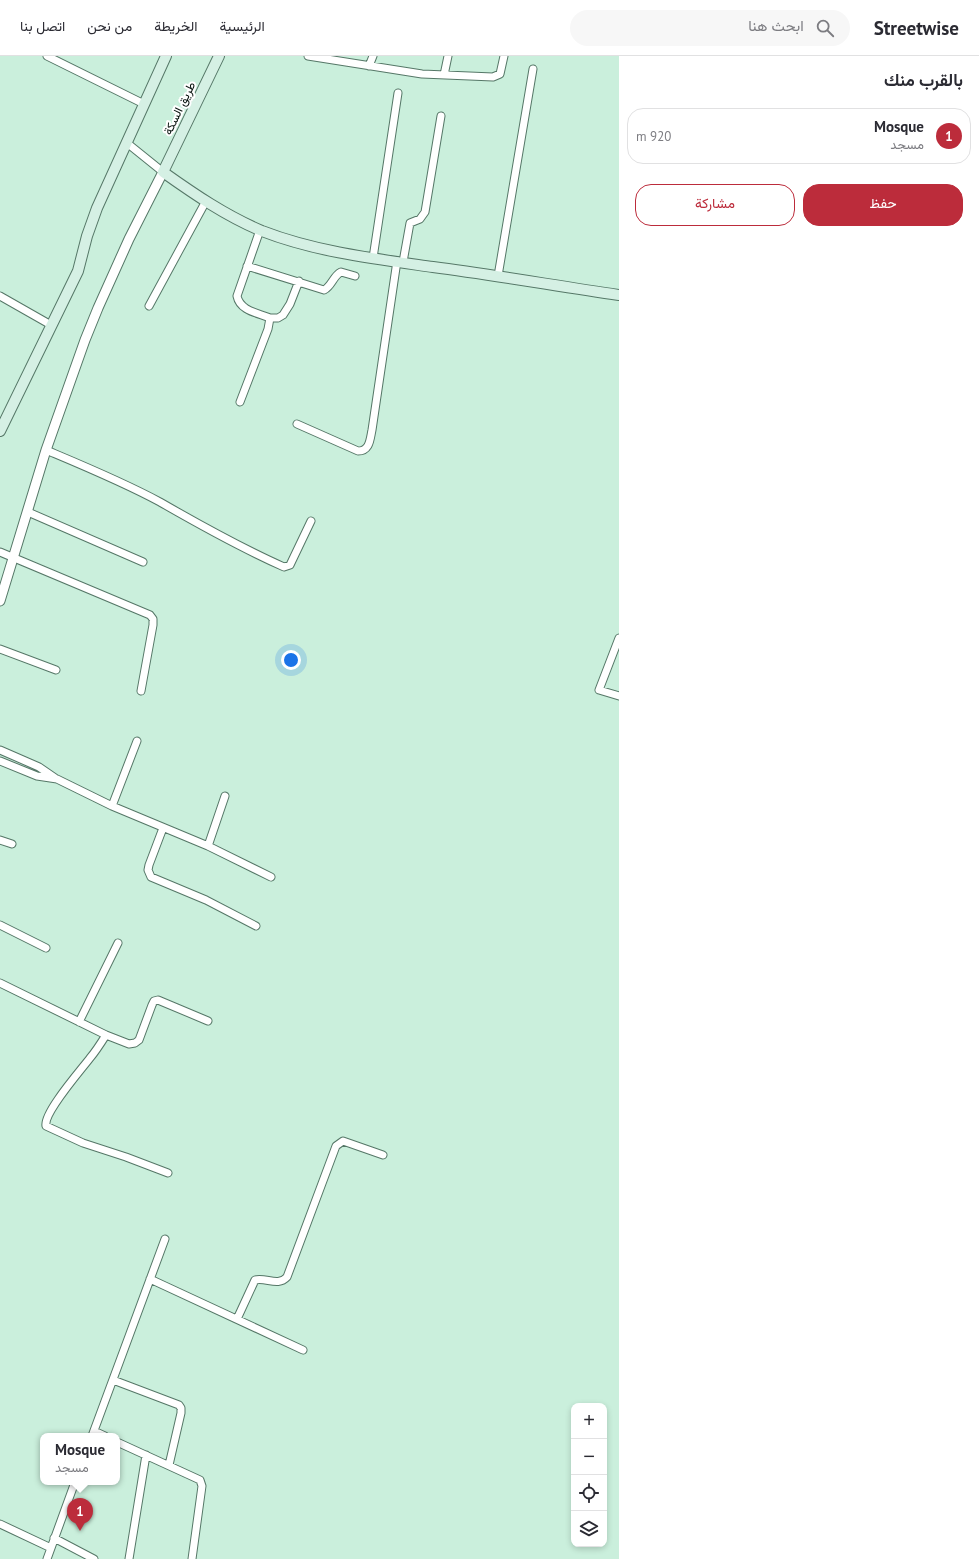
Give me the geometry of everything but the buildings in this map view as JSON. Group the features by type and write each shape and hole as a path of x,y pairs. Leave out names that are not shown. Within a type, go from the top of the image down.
{"main road":[{"path":"0,431 78,271 87,236 95,214 166,56"},
{"name":"طريق السكة","path":"163,172 219,56"},
{"path":"163,172 233,217 260,230 298,243 374,258 619,295"}],"street":[{"path":"47,56 144,104"},
{"path":"308,56 411,72 496,77 501,72 504,56"},
{"path":"369,66 372,56"},
{"path":"444,75 448,56"},
{"path":"498,276 533,69"},
{"path":"374,258 398,93"},
{"path":"297,424 358,451 363,451 369,443 400,262 410,222 420,219 426,212 441,116"},
{"path":"0,601 46,450 98,308 129,239 163,172 127,144"},
{"path":"149,306 206,201"},
{"path":"260,230 237,296 242,307 270,318 278,318 286,312 299,281"},
{"path":"247,266 324,290 328,287 335,276 341,272 355,276"},
{"path":"0,296 51,325"},
{"path":"240,402 268,329 270,318"},
{"path":"46,450 159,501 196,523 284,567 290,565 311,521"},
{"path":"28,512 143,562"},
{"path":"0,552 150,615 153,618 153,625 141,691"},
{"path":"618,641 599,690 619,696"},
{"path":"0,649 56,670"},
{"path":"112,806 137,741"},
{"path":"0,750 39,767 57,779 112,806 208,846 271,877"},
{"path":"0,761 37,776 57,779"},
{"path":"208,846 225,796"},
{"path":"163,828 149,865 148,870 151,877 206,900 256,926"},
{"path":"0,840 12,844"},
{"path":"0,925 46,948"},
{"path":"79,1022 118,943"},
{"path":"0,983 106,1035 129,1044 136,1044 139,1040 152,1005 158,1000 208,1021"},
{"path":"106,1035 90,1058 73,1078 46,1118 46,1126 82,1143 126,1157 168,1173"},
{"path":"237,1319 255,1280 260,1279 279,1282 284,1281 287,1277 336,1146 343,1141 383,1155"},
{"path":"93,1433 165,1239"},
{"path":"150,1279 303,1350"},
{"path":"113,1380 179,1405 181,1408 169,1465"},
{"path":"120,1443 169,1465 201,1482 192,1559"},
{"path":"129,1559 146,1455"},
{"path":"47,1559 74,1485"},
{"path":"0,1524 51,1548"},
{"path":"54,1538 94,1559"}],"place":[{"name":"Mosque","path":"80,1531"}]}
